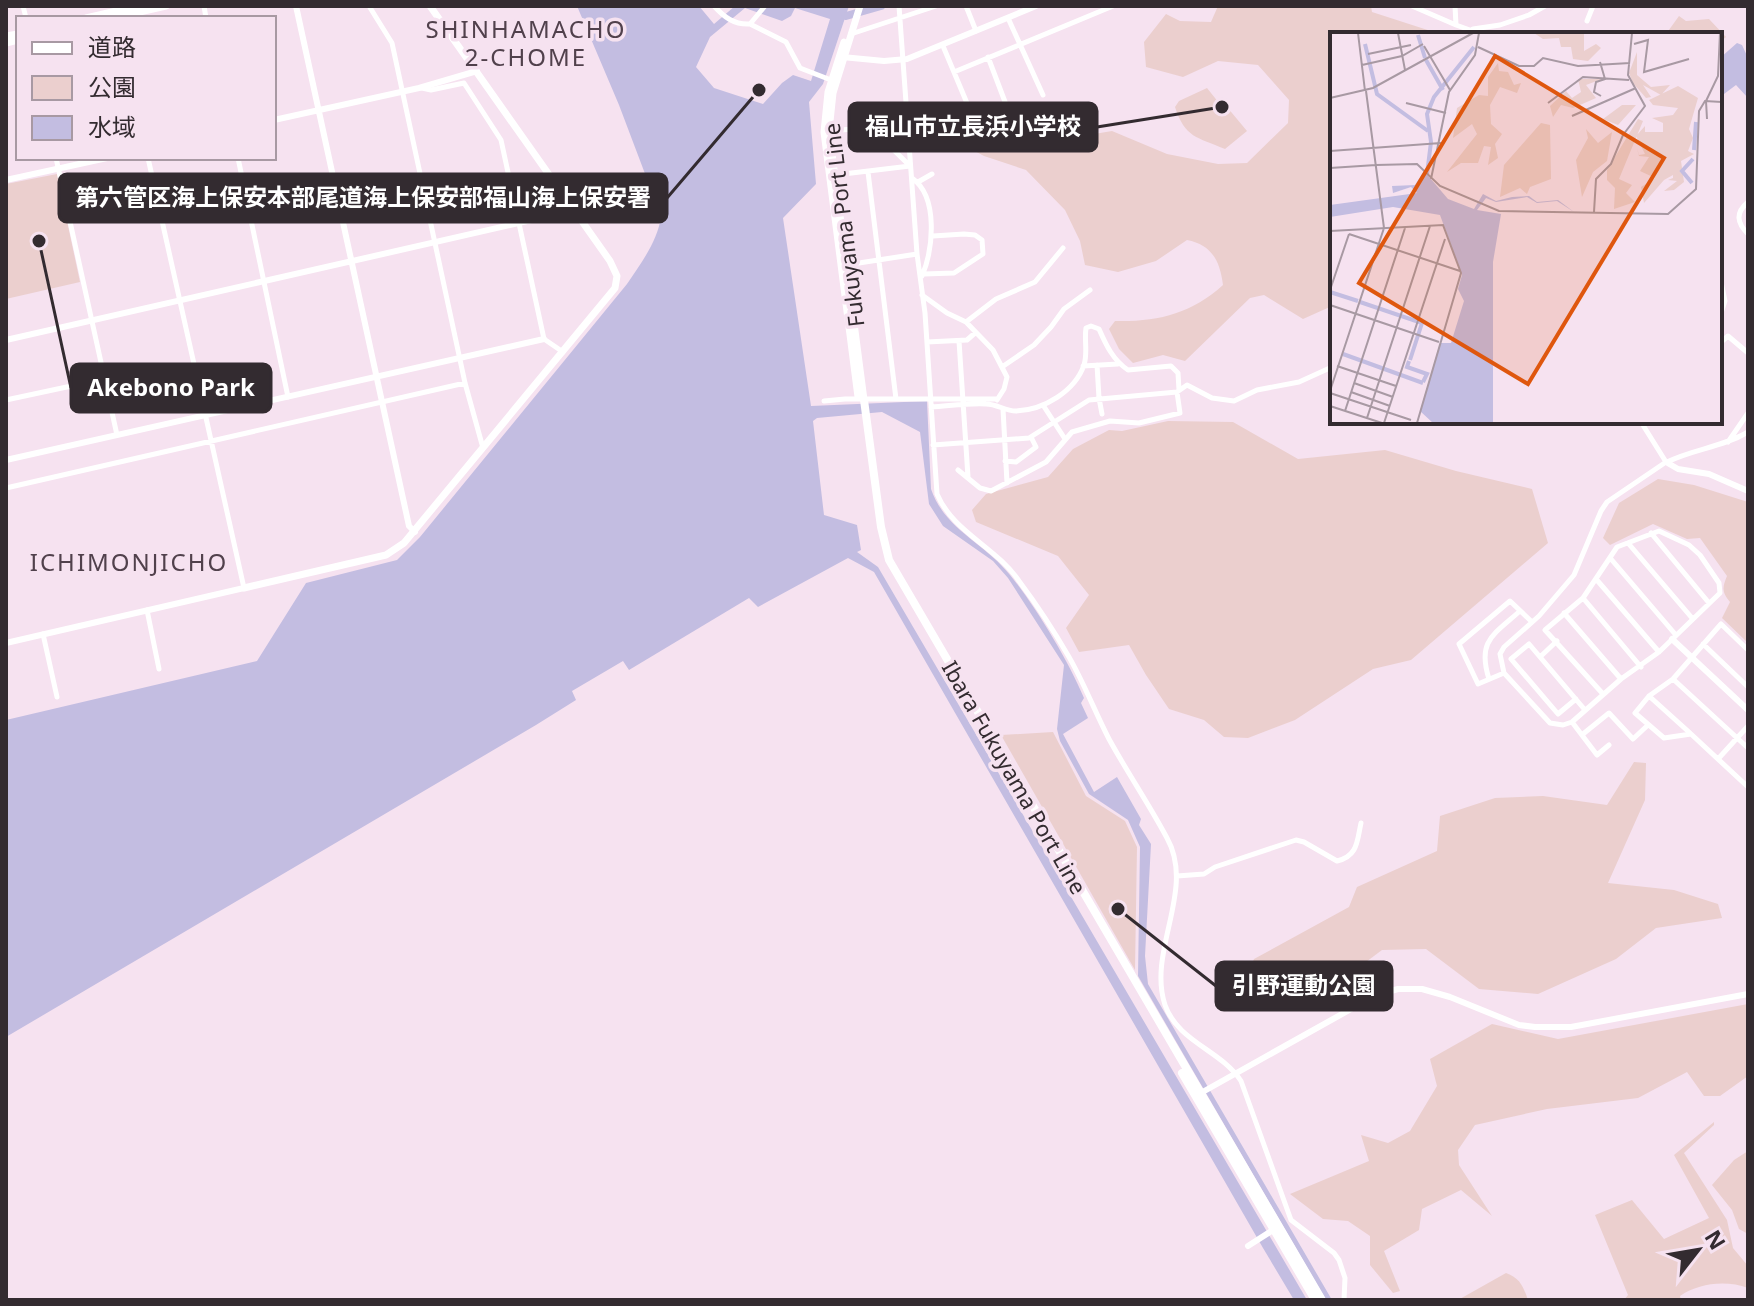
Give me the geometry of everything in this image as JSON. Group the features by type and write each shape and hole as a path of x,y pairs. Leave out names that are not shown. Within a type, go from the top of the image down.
{"main road":[{"path":"116,14 138,6"},
{"path":"116,14 166,6"},
{"path":"244,588 386,555 404,543 609,298 617,280 610,261 430,6"},
{"name":"Fukuyama Port Line","path":"858,6 841,57 829,80 824,132 861,400"},
{"name":"Fukuyama Port Line","path":"841,57 829,131 861,400"},
{"name":"Ibara Fukuyama Port Line","path":"861,400 878,544 885,563 1154,1015 1315,1300"},
{"name":"Ibara Fukuyama Port Line","path":"1276,1229 1322,1300"}],"street":[{"path":"296,6 409,526 415,532"},
{"path":"369,6 390,37 465,383 483,449"},
{"path":"714,6 734,22 750,24 786,42 800,68 829,80"},
{"path":"750,24 765,6"},
{"path":"899,6 917,254 922,276 934,483 941,506 950,518 1005,562 1068,656 1111,742 1170,842 1177,876 1161,976 1165,1009 1183,1032 1235,1073 1291,1220 1339,1260 1345,1278 1344,1300"},
{"path":"850,33 936,6"},
{"path":"966,6 976,31"},
{"path":"841,57 884,61 903,59 943,46 1036,6"},
{"path":"954,72 1113,6"},
{"path":"1412,6 1478,32"},
{"path":"1455,6 1456,25"},
{"path":"1473,29 1500,25 1545,6"},
{"path":"1587,21 1593,6"},
{"path":"1008,18 1043,95"},
{"path":"943,46 977,127"},
{"path":"988,57 1010,115"},
{"path":"276,120 419,88 477,71"},
{"path":"419,88 431,90 466,84 501,140 544,339 564,353"},
{"path":"853,110 910,166"},
{"path":"829,131 853,129 864,142 881,139"},
{"path":"56,160 117,435"},
{"path":"6,180 97,160"},
{"path":"6,643 244,588 148,160"},
{"path":"238,160 288,397"},
{"path":"835,175 910,166"},
{"path":"868,172 896,399"},
{"path":"918,182 932,174"},
{"path":"911,177 918,182 927,200 933,236 922,276"},
{"path":"1748,202 1738,216 1740,225 1748,234"},
{"path":"6,340 520,224 573,208"},
{"path":"922,276 961,270 983,254 982,240 975,235 933,236"},
{"path":"966,322 996,299 1035,282 1063,248"},
{"path":"846,265 917,254"},
{"path":"1722,287 1725,301 1722,310"},
{"path":"1002,367 1034,345 1064,309 1090,290"},
{"path":"922,295 966,322 993,350 1007,377 996,402"},
{"path":"824,401 896,399 930,403 996,402 1003,409 1020,410 1043,405 1057,399 1078,379 1087,351 1084,341 1086,328 1091,326 1099,329 1106,346 1119,364 1128,370 1152,369 1162,365 1171,366 1178,373 1180,413 1139,423 1110,421 1072,432 1046,462 991,491 980,488 958,470"},
{"path":"926,342 967,340 975,333"},
{"path":"1722,341 1728,336 1748,353"},
{"path":"6,460 544,339"},
{"path":"959,341 968,478"},
{"path":"1083,366 1119,364"},
{"path":"1097,365 1102,414"},
{"path":"933,445 1031,437 1089,400 1099,398 1178,392 1187,385 1212,398 1234,401 1257,390 1299,382 1330,368"},
{"path":"6,400 104,379"},
{"path":"6,488 465,383"},
{"path":"1043,405 1065,439"},
{"path":"1003,409 1007,483"},
{"path":"1727,443 1748,413"},
{"path":"1642,424 1666,462 1678,469 1709,474 1748,491"},
{"path":"1603,694 1545,630 1583,598 1617,547 1659,531 1689,545 1708,564 1719,583 1720,593 1659,652 1621,679 1572,722 1563,725 1550,723 1504,673 1500,654 1574,575 1607,502 1666,462 1727,443 1748,432"},
{"path":"1005,461 1016,462 1036,447 1031,437"},
{"path":"1651,533 1709,603"},
{"path":"1628,543 1692,618"},
{"path":"1611,559 1691,657 1748,710"},
{"path":"1596,579 1659,652"},
{"path":"1583,598 1641,667"},
{"path":"1504,673 1478,684 1459,644 1510,601 1532,622"},
{"path":"147,610 159,669"},
{"path":"1489,679 1483,662 1485,645 1520,611"},
{"path":"1564,613 1621,679"},
{"path":"1691,734 1664,738 1635,713 1649,696 1673,679 1721,624 1748,650"},
{"path":"43,634 57,697"},
{"path":"1541,656 1557,641"},
{"path":"1576,699 1558,714 1511,659 1529,644 1541,656 1585,710"},
{"path":"1703,644 1748,687"},
{"path":"1516,686 1526,677"},
{"path":"1673,679 1748,748"},
{"path":"1649,696 1748,787"},
{"path":"1583,734 1609,713 1633,739 1648,725"},
{"path":"1572,722 1597,755 1609,745"},
{"path":"1718,759 1748,726"},
{"path":"1177,876 1204,874 1215,867 1296,840 1337,861 1349,858 1355,852 1361,823"},
{"path":"1198,1094 1376,995 1398,989 1422,989 1519,1025 1535,1027 1571,1027 1748,994"},
{"path":"1154,1015 1165,1009"},
{"path":"1248,1246 1291,1220"}],"green space":[{"path":"1218,6 1371,6 1372,12 1434,32 1330,32 1330,307 1303,319 1264,295 1250,298 1185,361 1163,355 1133,363 1119,349 1109,329 1115,321 1145,320 1173,314 1211,295 1223,285 1220,269 1209,250 1187,240 1156,261 1118,272 1085,265 1080,241 1065,210 1026,170 984,156 943,134 932,118 943,116 976,133 1047,142 1112,131 1167,154 1218,164 1247,163 1288,123 1289,100 1258,65 1218,61 1183,77 1146,67 1144,42 1166,14 1180,21 1211,22"},
{"path":"1679,16 1686,21 1709,19 1721,32 1667,32"},
{"path":"1207,88 1247,131 1225,149 1188,131 1175,107 1179,101"},
{"path":"57,174 80,282 6,299 6,184"},
{"path":"1168,421 1233,422 1298,459 1385,450 1532,489 1548,543 1411,660 1373,669 1295,720 1248,738 1224,737 1204,720 1169,709 1129,645 1079,652 1066,628 1089,595 1058,556 976,522 972,510 986,494 1048,477 1073,449 1109,430 1122,431"},
{"path":"1658,479 1694,485 1748,502 1748,643 1722,618 1730,602 1724,590 1727,576 1700,538 1687,539 1653,524 1610,545 1603,538 1619,503"},
{"path":"1053,732 1086,796 1125,821 1137,847 1135,970 1001,735"},
{"path":"1634,762 1646,763 1645,800 1608,883 1674,890 1718,904 1722,918 1656,928 1616,959 1538,994 1479,989 1426,949 1382,950 1338,983 1295,968 1258,993 1248,975 1254,959 1349,907 1357,887 1437,851 1440,816 1495,798 1543,796 1607,805"},
{"path":"1748,1004 1748,1076 1720,1096 1704,1096 1687,1072 1638,1098 1547,1109 1475,1125 1458,1150 1459,1165 1492,1216 1461,1190 1422,1209 1419,1230 1384,1251 1400,1291 1393,1293 1370,1265 1370,1236 1348,1221 1323,1219 1290,1194 1369,1161 1361,1135 1388,1143 1410,1131 1437,1086 1430,1059 1492,1024 1558,1039"},
{"path":"1714,1122 1684,1153 1727,1220 1733,1248 1748,1266 1748,1288 1713,1284 1687,1292 1680,1296 1681,1300 1624,1300 1628,1295 1595,1215 1632,1200 1664,1239 1709,1218 1674,1155"},
{"path":"1748,1151 1748,1234 1739,1229 1732,1210 1712,1185 1734,1160"},
{"path":"1506,1273 1520,1283 1528,1300 1458,1300"}],"water":[{"path":"577,6 699,6 714,24 735,6 849,6 823,84 809,102 816,184 783,218 811,406 927,401 931,489 937,503 956,526 1000,564 1041,618 1077,683 1088,718 1063,734 1094,792 1117,777 1151,844 1145,956 1148,984 1332,1300 1326,1300 1138,976 1140,847 1128,820 1089,794 1060,741 1057,729 1064,665 1008,578 993,561 943,526 929,504 920,432 882,412 817,418 813,421 824,515 857,525 861,550 857,552 878,567 1307,1300 1294,1300 1263,1248 874,572 848,558 758,607 749,598 629,670 623,661 572,691 576,700 536,725 6,1037 6,720 257,661 306,583 397,560 420,537 627,284 653,243 661,216","holes":["745,8 782,21 791,16 795,8 830,19 811,81 793,75 763,104 714,88 696,67 710,37"]},
{"path":"1737,43 1742,45 1748,58 1748,98 1736,85 1722,96 1722,56"}],"waterway":[{"path":"846,16 881,6"}],"place":[{"name":"第六管区海上保安本部尾道海上保安部福山海上保安署","path":"759,90"},
{"name":"福山市立長浜小学校","path":"1222,107"},
{"name":"Akebono Park","path":"39,241"},
{"name":"引野運動公園","path":"1118,909"}],"district":[{"name":"SHINHAMACHO 2-CHOME","path":"526,42"},
{"name":"ICHIMONJICHO","path":"129,561"}]}
